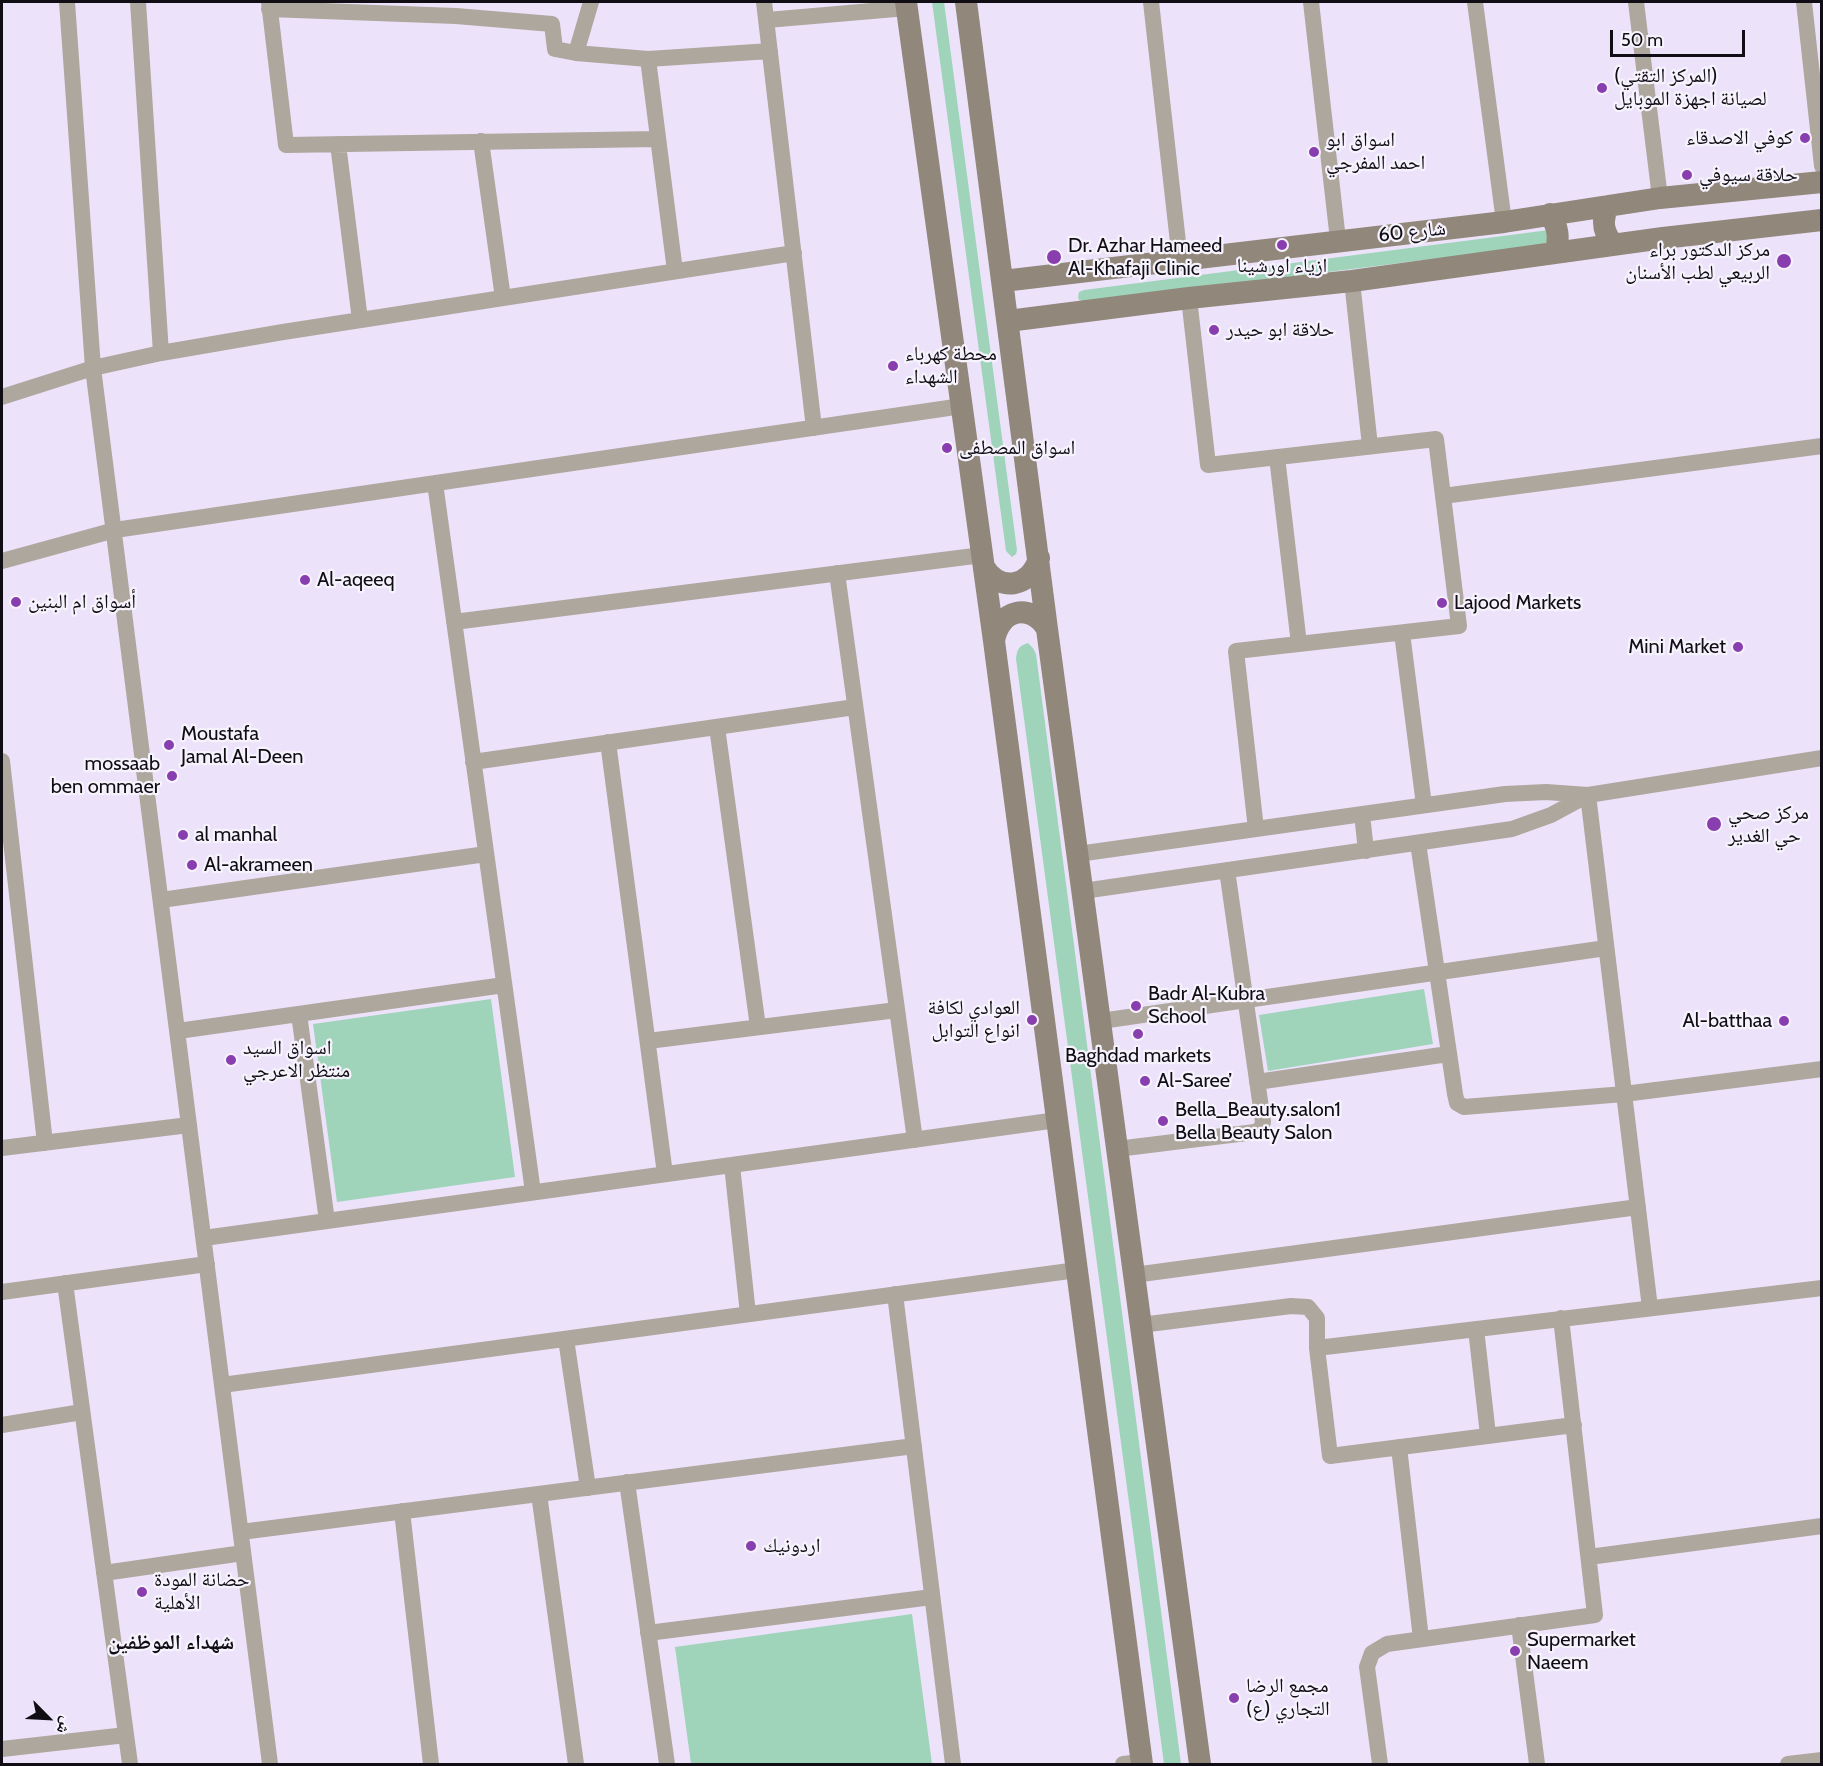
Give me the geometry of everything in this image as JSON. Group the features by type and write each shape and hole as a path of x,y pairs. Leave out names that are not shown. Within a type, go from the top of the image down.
{"main road":[{"path":"966,2 1047,629 1200,1764"},
{"path":"907,5 1077,1270 1135,1764"},
{"name":"شارع 60","path":"1003,281 1504,222 1660,198 1821,182"},
{"path":"1608,206 1603,220 1604,227 1609,240 1614,245"},
{"path":"1550,214 1557,229 1555,253"},
{"name":"شارع 60","path":"1008,321 1189,298 1352,281 1614,245 1821,220"},
{"path":"1077,272 1070,285 1070,293 1081,312"},
{"path":"983,561 994,579 1010,584 1026,579 1037,566 1039,558"},
{"path":"994,641 1000,623 1007,616 1016,613 1026,612 1035,615 1047,629"}],"street":[{"path":"66,2 93,368 270,1764"},
{"path":"138,2 162,352"},
{"path":"576,53 591,2"},
{"path":"764,2 814,428"},
{"path":"1151,2 1180,260"},
{"path":"1311,2 1338,240"},
{"path":"1475,2 1504,222"},
{"path":"1636,2 1660,198"},
{"path":"1804,2 1821,166"},
{"path":"657,139 286,145 269,5 552,24 555,49 576,53 648,59 770,51"},
{"path":"767,20 907,5"},
{"path":"648,59 675,271"},
{"path":"481,141 503,298"},
{"path":"338,144 360,320"},
{"path":"2,397 93,368 162,352 794,253"},
{"path":"1352,281 1370,446"},
{"path":"1189,298 1208,465 1436,439 1459,626 1236,651 1256,829"},
{"path":"2,561 114,530 962,406"},
{"path":"1443,496 1821,446"},
{"path":"1277,457 1299,644"},
{"path":"435,483 533,1192"},
{"path":"454,622 837,573 983,561"},
{"path":"837,573 915,1140"},
{"path":"1402,633 1424,806"},
{"path":"473,762 855,707"},
{"path":"717,727 758,1027"},
{"path":"608,742 665,1174"},
{"path":"1078,854 1526,793 1588,795 1821,758"},
{"path":"2,761 45,1143"},
{"path":"1083,891 1512,829 1551,815 1588,795"},
{"path":"1588,795 1650,1308"},
{"path":"1362,814 1366,850"},
{"path":"1418,843 1448,1054 1457,1103 1464,1107 1624,1094 1821,1069"},
{"path":"161,900 486,854"},
{"path":"1117,1149 1261,1129 1263,1122 1227,870"},
{"path":"1101,1021 1606,948"},
{"path":"178,1032 504,985"},
{"path":"648,1041 897,1010"},
{"path":"299,1014 327,1221"},
{"path":"1257,1082 1448,1054"},
{"path":"204,1238 1057,1120"},
{"path":"2,1148 189,1125"},
{"path":"732,1165 748,1314"},
{"path":"1134,1275 1638,1207"},
{"path":"2,1292 207,1264"},
{"path":"222,1385 1077,1270"},
{"path":"65,1283 130,1764"},
{"path":"1317,1348 1821,1288"},
{"path":"895,1294 953,1764"},
{"path":"1141,1325 1291,1306 1308,1307 1317,1318 1317,1348 1330,1456 1574,1425"},
{"path":"1380,1764 1367,1668 1372,1653 1387,1644 1595,1615 1562,1318"},
{"path":"1476,1329 1488,1435"},
{"path":"566,1339 588,1488"},
{"path":"2,1425 82,1413"},
{"path":"241,1532 914,1446"},
{"path":"1399,1447 1421,1639"},
{"path":"627,1482 666,1764"},
{"path":"539,1494 576,1764"},
{"path":"402,1511 431,1764"},
{"path":"1589,1557 1821,1526"},
{"path":"104,1573 243,1553"},
{"path":"648,1633 933,1597"},
{"path":"1519,1625 1537,1764"},
{"path":"2,1749 126,1736"},
{"path":"1788,1764 1821,1760"}],"green space":[{"path":"932,2 944,2 1017,550 1012,557 1006,551"},
{"path":"1549,230 1546,245 1085,302 1079,300 1078,297 1079,292 1084,290"},
{"path":"1028,643 1036,654 1181,1764 1164,1764 1016,659 1019,649"},
{"path":"1424,989 1433,1044 1268,1071 1259,1015"},
{"path":"491,999 515,1177 337,1202 313,1024"},
{"path":"912,1614 932,1764 691,1764 675,1647"}],"place":[{"name":"(المركز التقتي) لصيانة اجهزة الموبايل","path":"1602,88"},
{"name":"كوفي الاصدقاء","path":"1805,138"},
{"name":"اسواق ابو احمد المفرجي","path":"1314,152"},
{"name":"حلاقة سيوفي","path":"1687,175"},
{"name":"ازياء اورشينا","path":"1282,245"},
{"name":"Dr. Azhar Hameed Al-Khafaji Clinic","path":"1054,257"},
{"name":"مركز الدكتور براء الربيعي لطب الأسنان","path":"1784,261"},
{"name":"حلاقة ابو حيدر","path":"1214,330"},
{"name":"محطة كهرباء الشهداء","path":"893,366"},
{"name":"اسواق المصطفى","path":"947,448"},
{"name":"Al-aqeeq","path":"305,580"},
{"name":"أسواق ام البنين","path":"16,602"},
{"name":"Lajood Markets","path":"1442,603"},
{"name":"Mini Market","path":"1738,647"},
{"name":"Moustafa Jamal Al-Deen","path":"169,745"},
{"name":"mossaab ben ommaer","path":"172,776"},
{"name":"مركز صحي حي الغدير","path":"1714,824"},
{"name":"al manhal","path":"183,835"},
{"name":"Al-akrameen","path":"192,865"},
{"name":"Badr Al-Kubra School","path":"1136,1006"},
{"name":"العوادي لكافة انواع التوابل","path":"1032,1020"},
{"name":"Al-batthaa","path":"1784,1021"},
{"name":"Baghdad markets","path":"1138,1034"},
{"name":"اسواق السيد منتظر الاعرجي","path":"231,1060"},
{"name":"Al-Saree’","path":"1145,1081"},
{"name":"Bella_Beauty.salon1 Bella Beauty Salon","path":"1163,1121"},
{"name":"اردونيك","path":"751,1546"},
{"name":"حضانة المودة الأهلية","path":"142,1592"},
{"name":"Supermarket Naeem","path":"1515,1651"},
{"name":"مجمع الرضا (ع) التجاري","path":"1234,1698"}],"district":[{"name":"شهداء الموظفين","path":"171,1643"}]}
